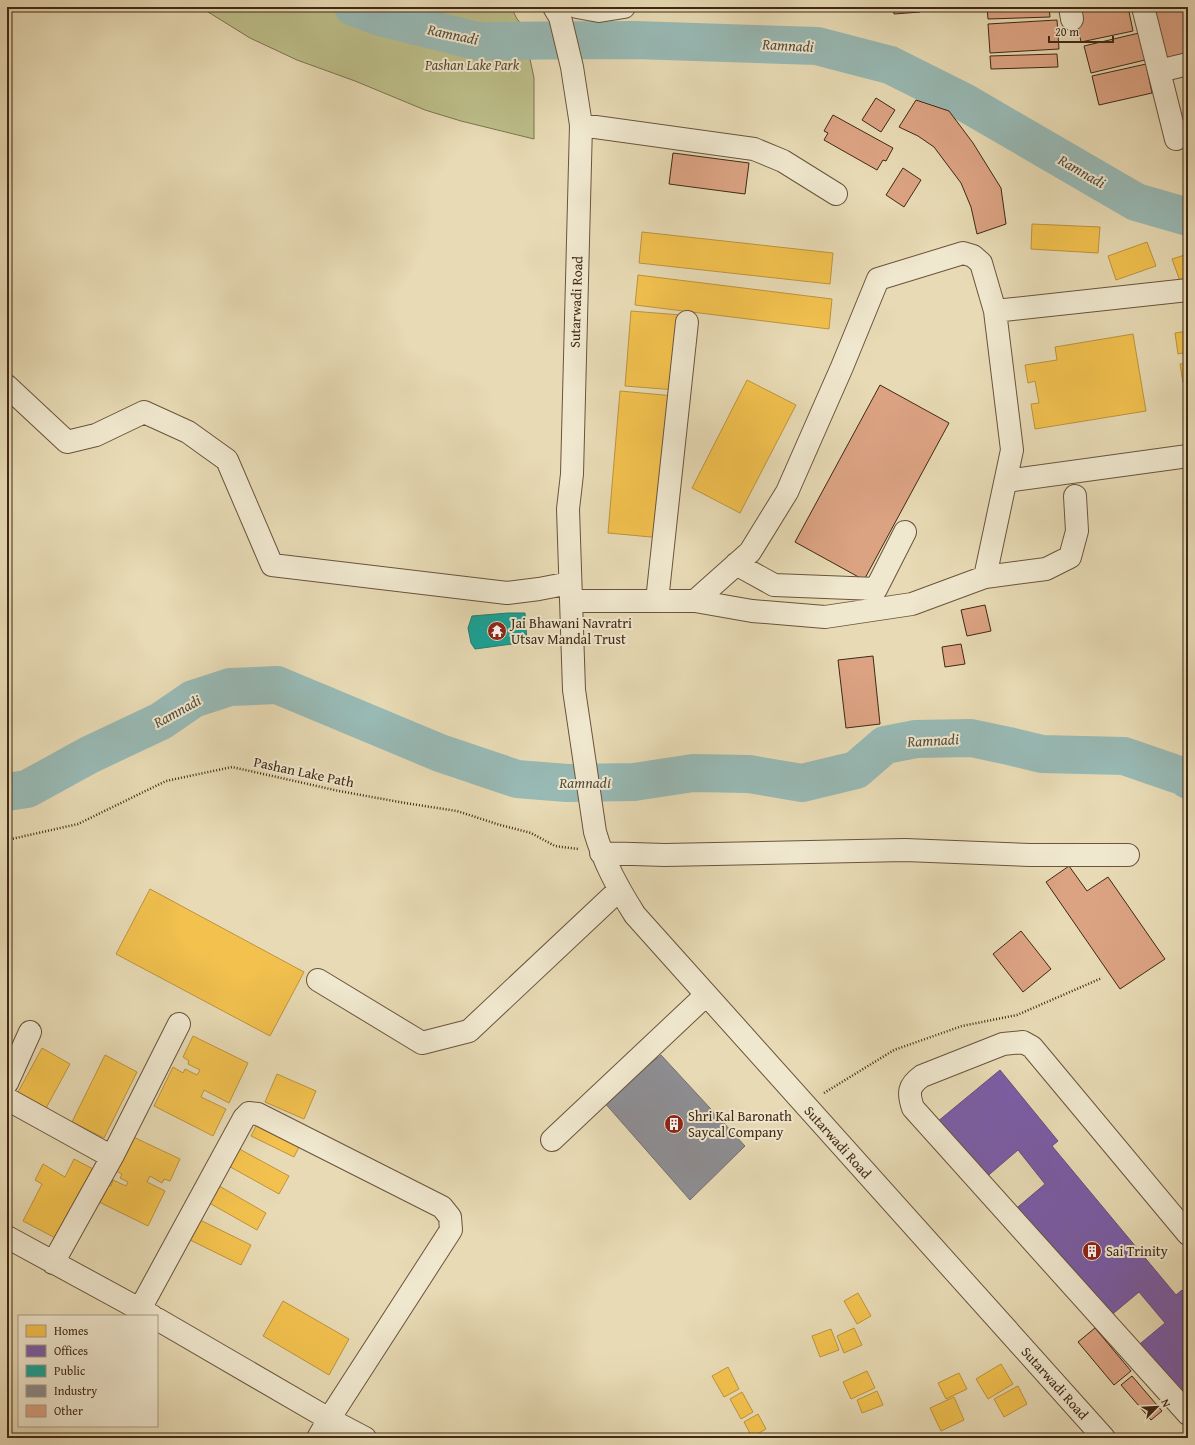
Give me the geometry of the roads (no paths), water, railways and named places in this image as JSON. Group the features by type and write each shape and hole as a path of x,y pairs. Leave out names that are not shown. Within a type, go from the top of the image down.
{"street":[{"path":"564,10 598,11 624,7"},
{"path":"1143,7 1176,139"},
{"name":"Sutarwadi Road","path":"564,10 581,125 572,474 568,509 574,690 595,832 601,853 619,890 635,915 1104,1438"},
{"path":"1160,71 1188,64"},
{"path":"581,125 754,149 783,161 836,194"},
{"path":"695,601 750,552 787,492 842,367 878,279 963,253 973,256 981,263 995,311 1012,450 985,577"},
{"path":"995,311 1188,290"},
{"path":"657,601 687,322"},
{"path":"7,386 67,442 96,435 144,412 188,432 226,460 272,565 507,593 539,589 657,601 695,601 752,611 825,617 912,604 985,577 1046,569 1070,556 1077,532 1075,496"},
{"path":"1006,481 1188,456"},
{"path":"736,564 774,585 876,589 905,532"},
{"path":"601,853 665,855 905,850 1030,855 1128,855"},
{"path":"318,980 422,1043 468,1031 619,890"},
{"path":"552,1140 706,995"},
{"path":"53,1263 112,1157 179,1024"},
{"path":"7,1083 30,1032"},
{"path":"1188,1234 1032,1047 1023,1042 1003,1044 922,1076 914,1081 910,1089 910,1099 913,1108 1188,1414"},
{"path":"7,1099 112,1157"},
{"path":"7,1236 53,1263 150,1315 244,1118 249,1113 258,1114 442,1207 450,1217 451,1230 318,1438"},
{"path":"158,1320 329,1419 365,1438"}],"waterway":[{"name":"Ramnadi","path":"353,7 380,17 477,41 634,40 817,46 890,65 964,102 1136,202 1188,217"},
{"name":"Ramnadi","path":"7,792 27,789 89,755 161,721 193,699 230,687 277,685 440,753 517,779 567,783 634,782 693,773 749,774 802,783 856,770 885,745 916,739 971,738 1042,754 1124,756 1182,776 1188,780"}],"place":[{"name":"Jai Bhawani Navratri Utsav Mandal Trust","path":"497,631"},
{"name":"Shri Kal Baronath Saycal Company","path":"674,1124"},
{"name":"Sai Trinity","path":"1092,1251"}],"park label":[{"name":"Pashan Lake Park","path":"472,65"}]}
